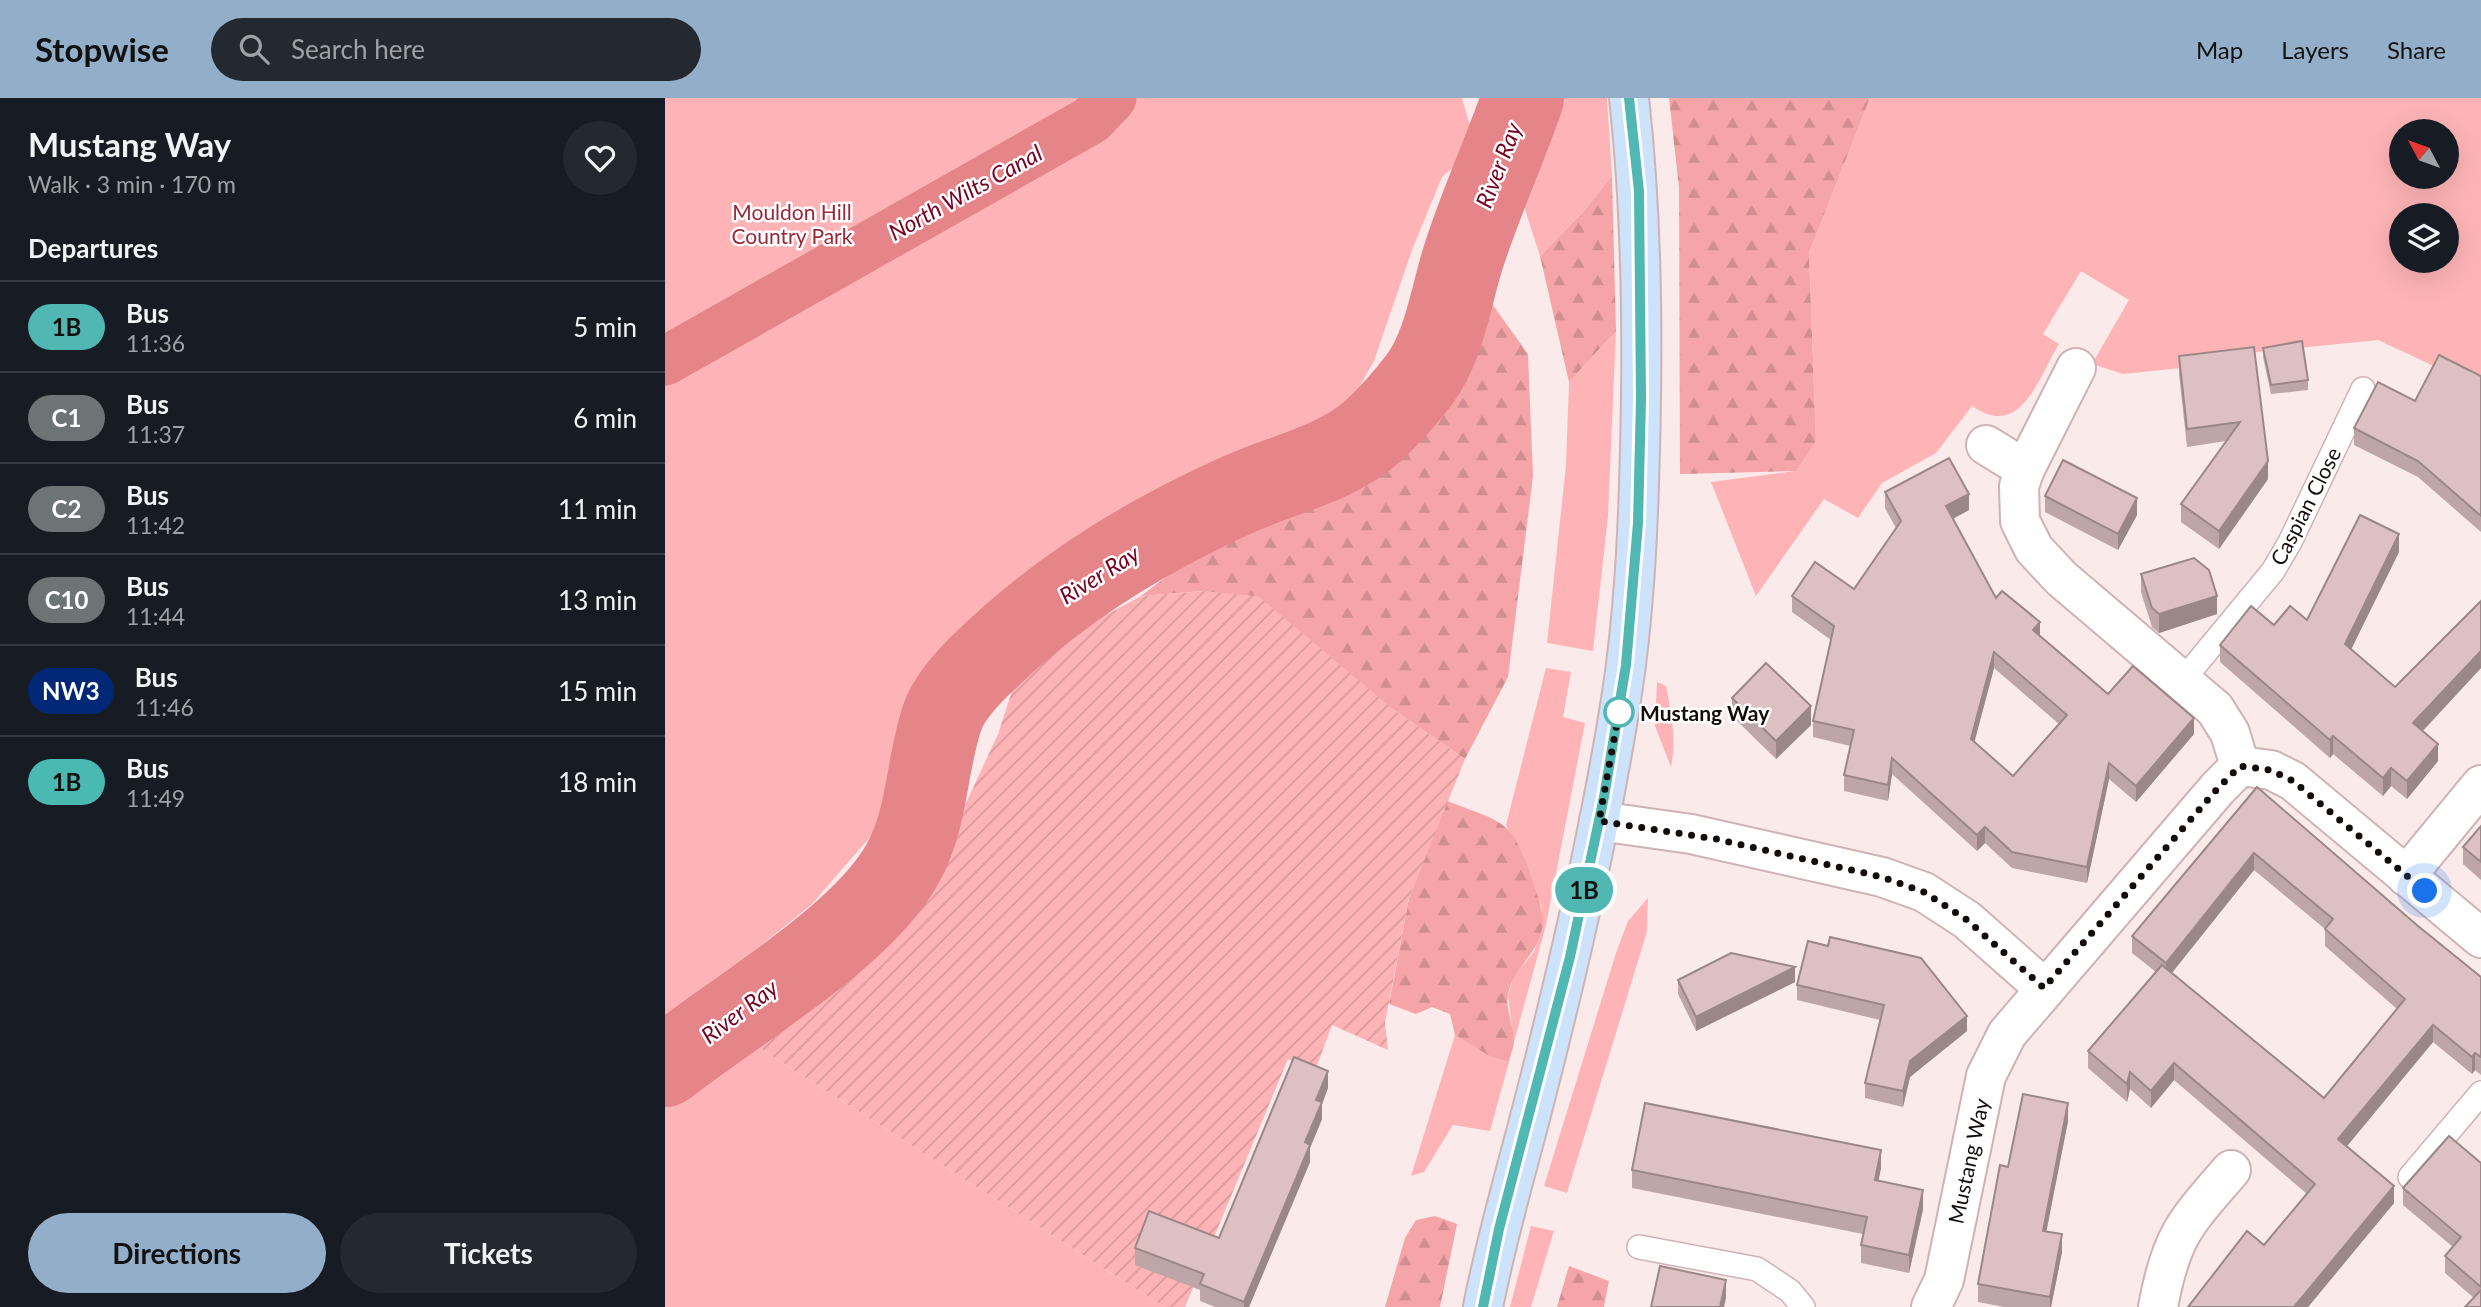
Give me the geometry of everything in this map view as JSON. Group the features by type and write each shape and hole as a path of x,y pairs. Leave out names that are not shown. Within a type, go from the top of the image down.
{"main road":[{"path":"1483,1307 1499,1229 1570,957 1599,821 1624,677 1638,523 1641,399 1640,204 1629,98"}],"street":[{"path":"2076,368 2019,486 2020,521 2034,549 2060,578 2183,680 2224,720 2240,766 2270,770 2293,781 2481,938"},
{"path":"1986,445 2025,469"},
{"name":"Mustang Way","path":"1931,1307 1944,1280 1986,1076 1997,1049 2044,988 2240,766"},
{"path":"2406,876 2481,785"},
{"path":"1599,821 1673,831 1744,846 1882,877 1924,892 1967,920 2044,988"},
{"path":"2158,1307 2169,1255 2179,1232 2231,1170"}],"lane":[{"name":"Caspian Close","path":"2183,680 2273,571 2363,389"},
{"path":"2410,1177 2481,1093"},
{"path":"1639,1247 1757,1269 1790,1292 1803,1307"}],"green space":[{"name":"Mouldon Hill Country Park","path":"665,98 1462,98 1478,154 1464,158 1442,177 1412,250 1374,361 1344,414 1300,444 1233,472 1042,570 954,655 902,739 877,829 811,905 665,1023"},
{"path":"1489,98 1607,98 1612,176 1583,212 1540,256"},
{"path":"1669,98 1870,98 1809,253 1816,441 1796,471 1680,474 1679,187"},
{"path":"1870,98 2481,98 2481,388 2378,340 2237,354 2210,365 2123,374 2092,364 2129,300 2081,271 2043,334 2059,344 2026,401 2015,411 2003,416 1989,415 1972,406 1936,453 1882,483 1858,518 1824,499 1756,596 1711,482 1795,471 1816,441 1809,253"},
{"path":"1612,176 1616,331 1569,382 1540,256 1583,212"},
{"path":"1485,294 1528,354 1533,476 1508,677 1465,759 1394,710 1203,591 1141,596 1230,528 1382,400"},
{"path":"1616,331 1608,516 1593,651 1547,643 1566,465 1569,382"},
{"path":"1203,591 1258,596 1394,710 1465,759 1409,898 1385,1023 1388,1050 1332,1025 1315,1071 1288,1059 1185,1307 1164,1307 745,1039 842,959 910,897 960,816 998,734 1012,691 1041,656 1075,632 1141,596"},
{"path":"1546,668 1571,672 1563,717 1585,723 1546,925 1514,1042 1508,996 1514,975 1534,952 1542,928 1542,907 1506,825"},
{"path":"1657,682 1666,686 1670,706 1673,736 1671,767 1655,726"},
{"path":"1447,801 1483,814 1505,826 1526,861 1541,905 1543,923 1539,938 1515,977 1508,994 1514,1041 1509,1062 1491,1057 1455,1035 1450,1014 1432,1007 1416,1014 1389,1004 1409,898"},
{"path":"1648,898 1647,931 1567,1193 1544,1186 1616,953 1628,921"},
{"path":"1455,1035 1491,1057 1509,1062 1490,1131 1453,1125 1424,1172 1411,1176"},
{"path":"745,1039 1164,1307 665,1307 665,1094"},
{"path":"1435,1216 1457,1224 1440,1307 1385,1307 1405,1238 1416,1220"},
{"path":"1531,1226 1554,1231 1531,1307 1510,1307"},
{"path":"1569,1266 1609,1281 1604,1307 1557,1307"}],"building":[{"path":"2302,341 2308,380 2271,385 2263,348"},
{"path":"2254,347 2268,461 2219,531 2181,504 2240,422 2187,429 2179,356"},
{"path":"2439,355 2481,376 2481,516 2418,461 2354,428 2378,382 2415,401"},
{"path":"1949,458 1969,494 1946,506 1996,598 2002,591 2040,622 2033,630 2108,694 2133,666 2194,718 2136,786 2109,763 2087,867 2012,852 1985,827 1977,835 1892,758 1888,785 1844,775 1854,730 1813,721 1834,626 1792,596 1815,562 1854,589 1901,521 1885,492","holes":["1994,652 2067,715 2013,776 1971,739"]},
{"path":"2063,460 2137,498 2118,534 2045,496"},
{"path":"2360,515 2399,534 2345,644 2395,687 2481,601 2481,651 2413,723 2438,744 2407,781 2391,768 2383,778 2333,736 2330,740 2220,645 2251,606 2274,625 2290,606 2307,620"},
{"path":"2194,558 2209,570 2217,596 2159,614 2152,608 2141,574"},
{"path":"1766,663 1811,706 1776,741 1732,698"},
{"path":"2257,787 2481,977 2481,1057 2475,1053 2472,1057 2433,1025 2338,1139 2394,1186 2294,1307 2188,1307 2247,1231 2264,1245 2315,1184 2174,1063 2151,1091 2130,1072 2127,1084 2088,1051 2162,965 2324,1098 2405,999 2325,929 2333,919 2254,853 2166,963 2132,936"},
{"path":"2481,826 2481,862 2463,847"},
{"path":"1830,937 1921,958 1967,1016 1910,1061 1903,1091 1865,1083 1884,1005 1797,985 1808,941 1828,946"},
{"path":"1731,953 1795,967 1696,1017 1678,980"},
{"path":"1294,1057 1328,1071 1316,1100 1322,1102 1305,1142 1310,1145 1244,1302 1200,1284 1204,1274 1135,1248 1149,1211 1219,1238"},
{"path":"2023,1094 2068,1103 2043,1231 2062,1234 2050,1297 1978,1284 2000,1165 2008,1167"},
{"path":"1645,1103 1881,1150 1875,1180 1923,1190 1909,1255 1861,1245 1867,1217 1632,1170"},
{"path":"2449,1136 2481,1163 2481,1287 2445,1256 2461,1237 2403,1188"},
{"path":"1660,1266 1726,1280 1720,1307 1651,1307"},
{"path":"2481,1290 2481,1307 2465,1307"}],"waterway":[{"name":"North Wilts Canal","path":"665,361 1091,120 1112,98"},
{"name":"River Ray","path":"665,1066 828,946 884,891 911,846 945,710 968,679 1008,640 1051,604 1121,556 1216,505 1344,451 1373,431 1397,406 1419,380 1436,351 1472,233 1523,98"}],"bus line":[{"name":"1B","path":"1483,1307 1499,1229 1570,957 1604,797 1626,665 1638,523 1641,399 1639,191 1629,98"}],"place":[{"name":"Mustang Way","path":"1619,712"}],"route":[{"path":"1619,712 1621,701 1599,821 1716,839 1882,877 1924,892 1967,920 2044,988 2229,775 2240,766 2253,765 2293,781 2425,891"}]}
